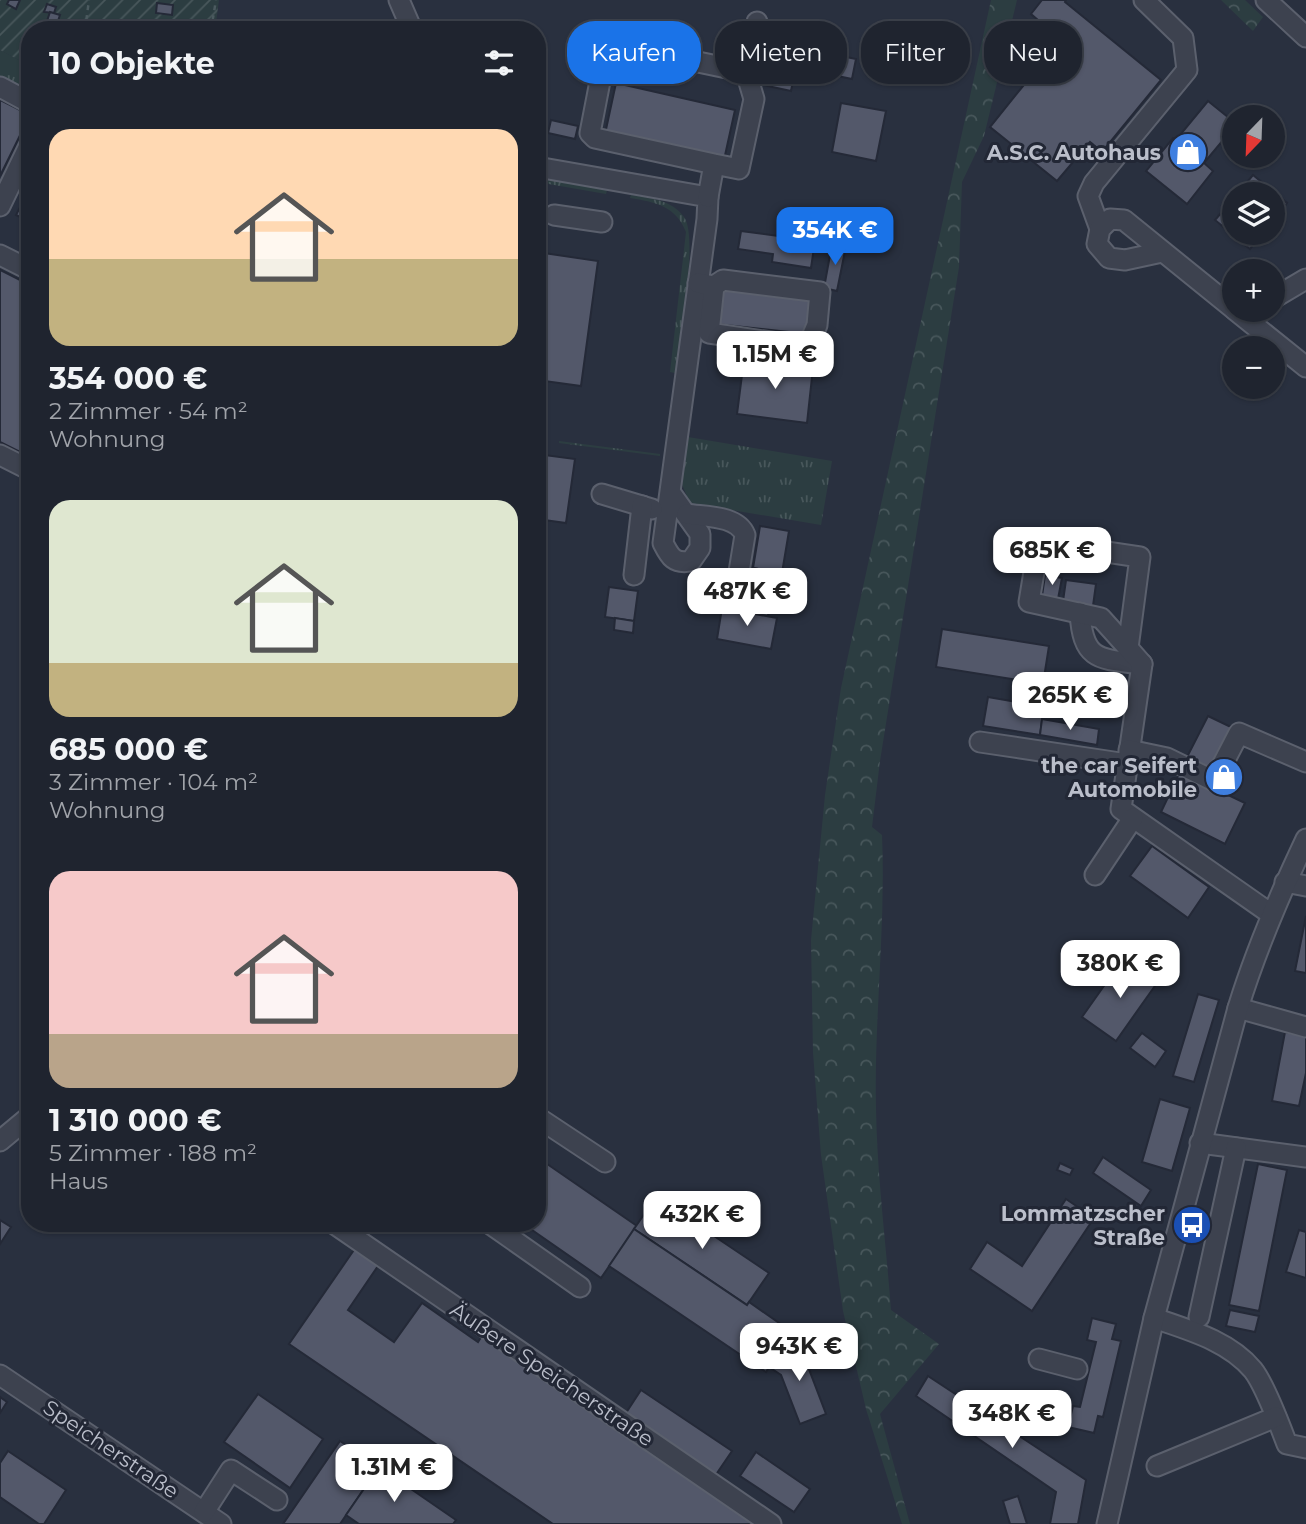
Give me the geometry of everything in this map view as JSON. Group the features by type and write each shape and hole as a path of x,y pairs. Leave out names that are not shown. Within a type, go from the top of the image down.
{"street":[{"path":"399,0 408,21"},
{"path":"1144,0 1183,38 1186,70 1094,183 1088,196 1100,229 1097,244 1109,258 1125,260 1162,252"},
{"path":"1266,0 1306,37"},
{"path":"715,66 626,47 602,71 590,132 595,138 739,169 754,99 750,84"},
{"path":"0,88 21,98"},
{"path":"0,206 21,163"},
{"path":"706,284 723,280 820,292 814,337 809,344 798,346 709,333 706,284 708,197 715,164"},
{"path":"546,169 708,197"},
{"path":"554,215 602,222"},
{"path":"1100,229 1110,219 1124,220 1222,296"},
{"path":"0,255 21,266"},
{"path":"1285,291 1306,279"},
{"path":"675,506 706,284"},
{"path":"1254,322 1306,367"},
{"path":"0,455 21,466"},
{"path":"602,494 642,506 675,506 738,524 745,535 736,590"},
{"path":"634,575 642,506"},
{"path":"1128,648 1140,556 1039,542 1029,602 1101,618 1142,664 1121,809 1271,914"},
{"path":"1080,613 1082,636 1087,648 1112,661 1142,664"},
{"path":"980,742 1128,757 1167,758 1214,781 1239,733 1306,762"},
{"path":"1095,875 1133,818"},
{"path":"1107,1524 1154,1318 1238,1008 1252,961 1306,839"},
{"path":"1285,882 1306,886"},
{"path":"1238,1008 1306,1027"},
{"path":"546,1123 605,1162"},
{"path":"1200,1143 1306,1157"},
{"path":"1199,1317 1236,1148"},
{"name":"Äußere Speicherstraße","path":"346,1232 771,1524"},
{"path":"502,1232 580,1287"},
{"path":"1154,1318 1226,1346 1254,1371 1287,1444 1306,1448"},
{"path":"1039,1359 1077,1369"},
{"name":"Speicherstraße","path":"0,1374 221,1524"},
{"path":"1157,1466 1276,1417"},
{"path":"204,1512 231,1470 277,1500"}],"path":[{"path":"86,21 89,0"},
{"path":"212,21 216,0"}],"green space":[{"path":"0,0 219,0 216,21 21,21 21,61 0,50"},
{"path":"991,0 1017,0 1012,21 986,21"},
{"path":"1221,0 1245,0 1263,17 1253,31"},
{"path":"984,32 984,84 997,84 984,136 962,182 959,267 880,761 872,827 882,835 876,1108 891,1310 939,1344 880,1414 910,1524 902,1524 866,1409 843,1311 821,1155 813,1053 811,940 825,795 841,688"},
{"path":"0,50 21,61 21,92 0,81"},
{"path":"546,180 607,190 606,194 546,184"},
{"path":"631,195 660,201 673,207 684,217 688,229 689,268 675,373 670,372 686,232 677,216 670,211 648,201 630,198"},
{"path":"682,436 832,461 821,525 690,503 680,480"},
{"path":"559,443 660,454 660,456"}],"building":[{"path":"9,0 20,0 16,9 7,4"},
{"path":"1042,0 1066,0 1065,2 1161,80 1102,152 1090,142 1057,181 990,127 1023,86 1021,84 1082,84 1082,21 1039,21 1031,14"},
{"path":"157,3 173,5 172,15 156,13"},
{"path":"47,4 56,7 54,13 44,12"},
{"path":"50,12 60,15 58,21 47,21"},
{"path":"847,57 856,59 852,79 847,78"},
{"path":"616,84 735,110 724,160 605,134"},
{"path":"763,84 792,84 791,91"},
{"path":"0,100 21,110 21,133 0,176"},
{"name":"A.S.C. Autohaus","path":"1208,101 1222,112 1222,141 1204,163 1213,171 1187,204 1146,171 1173,138 1176,140"},
{"path":"841,103 886,111 876,161 832,152"},
{"path":"551,120 578,126 575,139 548,133"},
{"path":"1253,175 1262,182 1247,182"},
{"path":"1222,212 1222,226 1215,220"},
{"path":"741,231 815,241 811,268 772,262 773,254 738,249"},
{"path":"832,244 846,246 837,291 824,288"},
{"path":"546,253 598,261 581,386 546,381"},
{"path":"0,270 21,280 21,452 0,442"},
{"path":"720,283 812,294 807,334 716,324"},
{"path":"744,359 813,368 807,423 737,414"},
{"path":"546,455 575,459 566,523 546,520"},
{"path":"760,526 789,531 782,573 753,568"},
{"path":"748,567 775,572 768,616 741,612"},
{"path":"1045,575 1062,578 1058,599 1042,596"},
{"path":"1066,580 1096,584 1093,606 1063,601"},
{"path":"609,587 638,591 634,621 605,617"},
{"path":"722,608 777,618 771,649 717,639"},
{"path":"615,618 634,621 633,633 614,630"},
{"path":"942,629 1049,646 1043,684 936,667"},
{"path":"988,697 1044,707 1040,735 983,726"},
{"path":"1208,716 1233,728 1212,769 1187,757"},
{"path":"1042,719 1099,729 1097,745 1040,735"},
{"path":"1180,772 1245,803 1225,844 1161,812"},
{"path":"1152,846 1209,887 1188,918 1130,876"},
{"path":"1306,916 1306,973 1295,971"},
{"path":"1123,959 1157,983 1116,1041 1082,1017"},
{"path":"1198,994 1219,1000 1194,1082 1173,1076"},
{"path":"1285,1032 1306,1036 1306,1073 1299,1106 1272,1101"},
{"path":"1142,1033 1166,1051 1155,1067 1130,1048"},
{"path":"1160,1099 1190,1108 1172,1171 1142,1162"},
{"path":"1103,1157 1151,1190 1141,1206 1093,1173"},
{"path":"546,1163 637,1226 601,1278 535,1232 546,1232"},
{"path":"1060,1163 1073,1169 1070,1175 1057,1170"},
{"path":"1258,1164 1287,1170 1259,1311 1229,1305"},
{"path":"656,1197 769,1273 747,1305 634,1229"},
{"path":"1066,1199 1094,1218 1032,1311 970,1269 987,1242 1022,1266"},
{"path":"0,1220 11,1227 0,1244"},
{"path":"634,1229 792,1332 766,1372 609,1266"},
{"path":"1299,1230 1306,1232 1306,1278 1286,1272"},
{"path":"356,1247 380,1263 348,1310 394,1342 422,1303 478,1342 483,1334 763,1524 553,1524 289,1344"},
{"path":"1230,1310 1259,1316 1255,1332 1226,1326"},
{"path":"1092,1318 1116,1324 1112,1339 1121,1341 1103,1417 1098,1416 1094,1433 1068,1427 1073,1406 1080,1407 1096,1342 1087,1340"},
{"path":"786,1341 802,1351 826,1414 800,1424 781,1375 769,1367"},
{"path":"928,1376 1086,1480 1078,1524 1050,1524 1056,1492 916,1396"},
{"path":"641,1390 732,1451 715,1476 624,1416"},
{"path":"258,1394 323,1439 290,1488 224,1442"},
{"path":"0,1397 7,1402 0,1413"},
{"path":"340,1441 379,1467 340,1524 283,1524"},
{"path":"8,1451 66,1490 44,1524 39,1524 0,1497 0,1463"},
{"path":"756,1452 810,1489 794,1512 740,1476"},
{"path":"379,1467 456,1520 453,1524 359,1524 346,1515"},
{"path":"1018,1496 1027,1524 1010,1524 1003,1501"}],"place":[{"name":"A.S.C. Autohaus","path":"1188,152"},
{"name":"the car Seifert Automobile","path":"1224,777"},
{"name":"Lommatzscher Straße","path":"1192,1225"}]}
